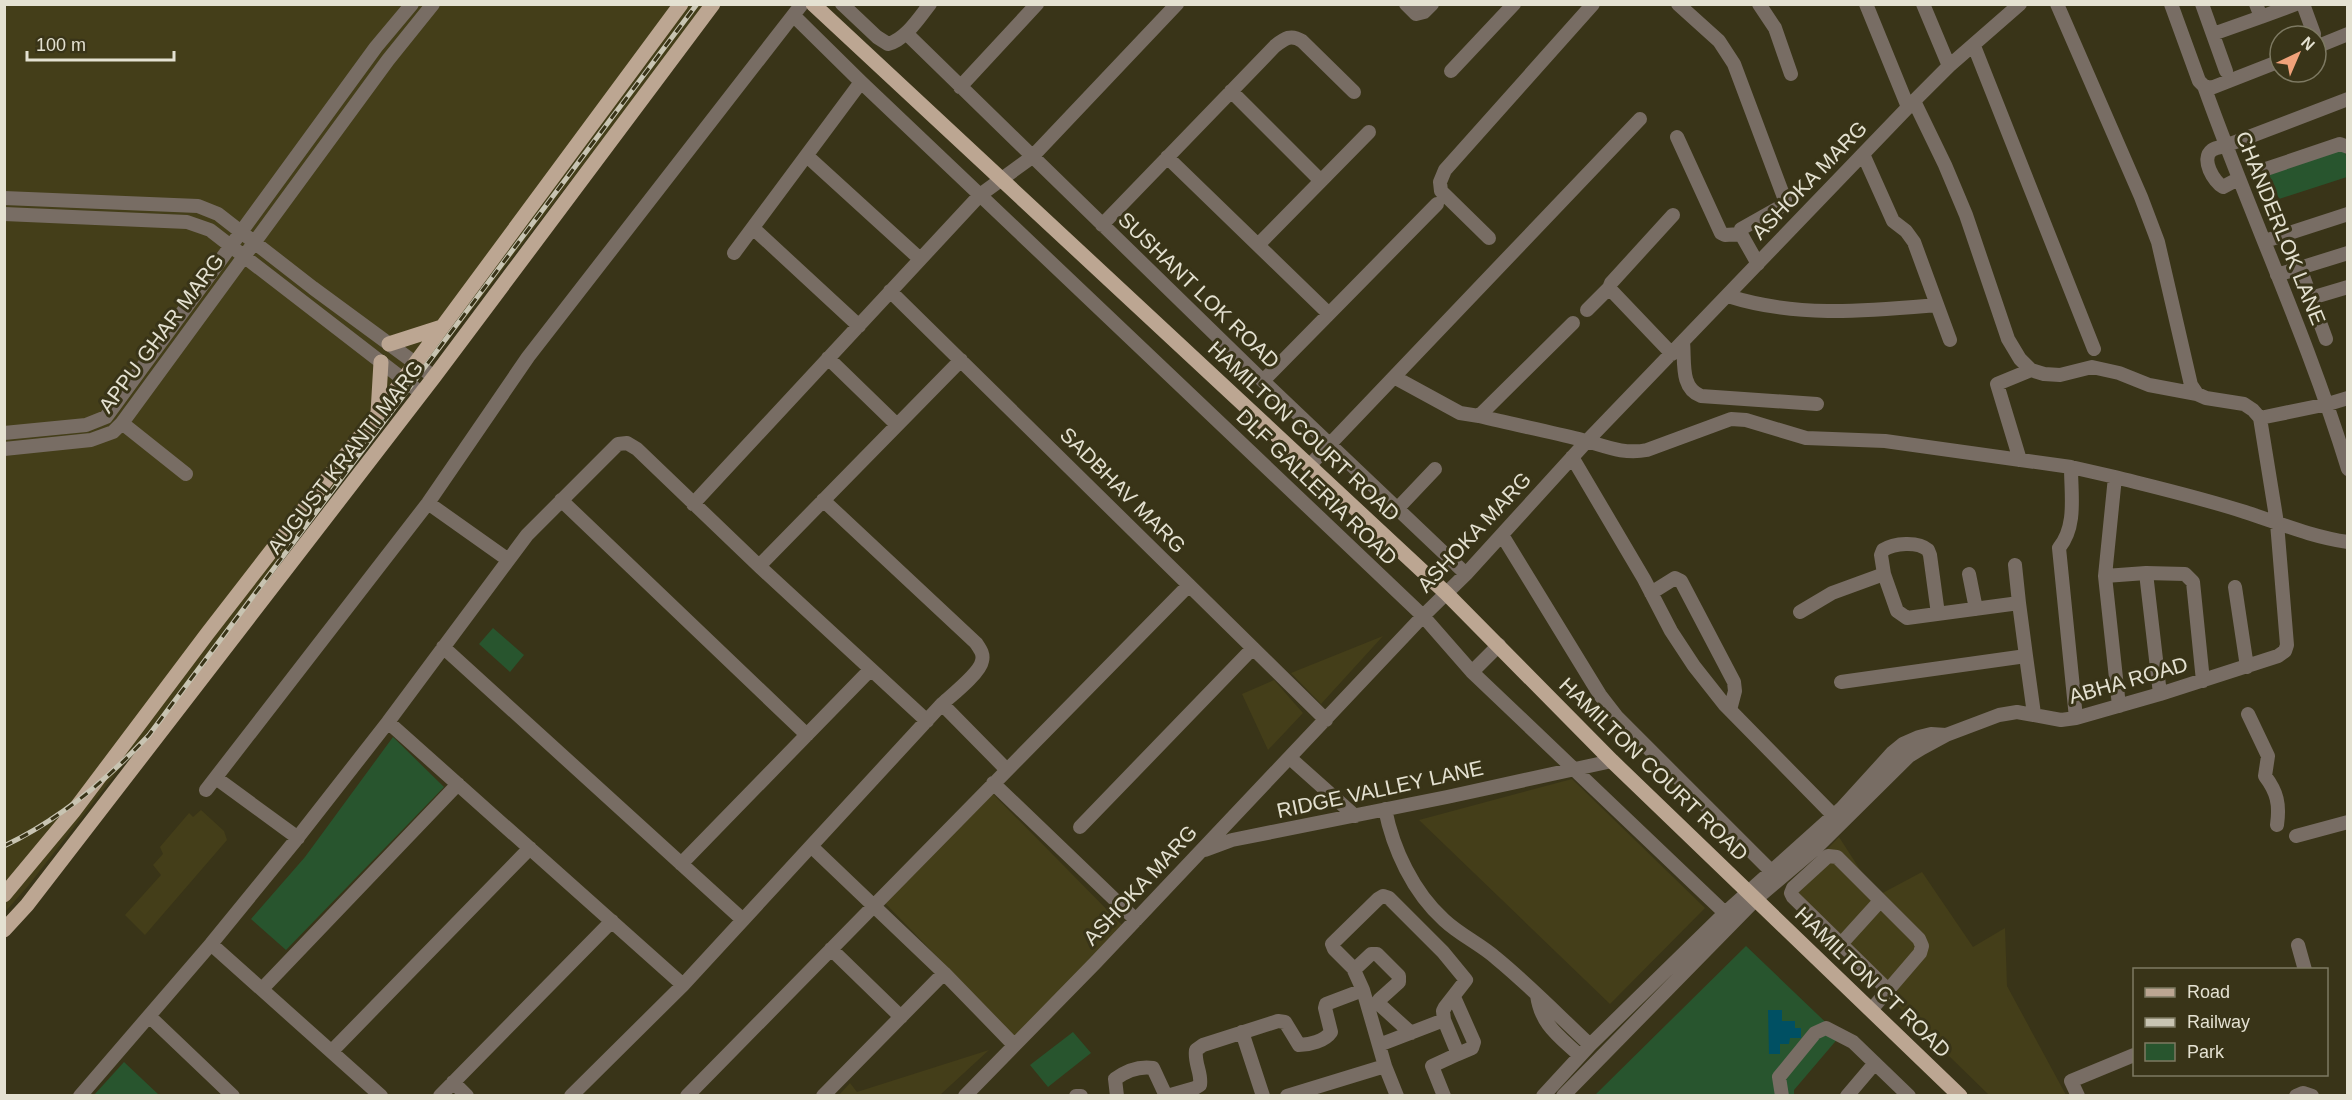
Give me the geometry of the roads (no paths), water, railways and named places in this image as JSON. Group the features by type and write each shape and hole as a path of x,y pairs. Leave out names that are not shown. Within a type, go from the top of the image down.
{"main road":[{"name":"AUGUST KRANTI MARG","path":"4,894 73,812 378,413 681,4"},
{"name":"AUGUST KRANTI MARG","path":"4,930 27,905 434,377 713,4"},
{"name":"HAMILTON COURT ROAD","path":"813,4 1446,593 1612,761 1752,895"},
{"path":"388,344 441,327"},
{"path":"378,413 381,362"},
{"name":"HAMILTON CT ROAD","path":"1752,895 1960,1095"}],"street":[{"name":"APPU GHAR MARG","path":"4,433 86,425 106,417 376,47 412,4"},
{"name":"APPU GHAR MARG","path":"4,449 91,440 117,428 387,60 433,4"},
{"path":"842,4 876,37 888,44 896,42 906,33 930,4"},
{"path":"960,87 1037,4"},
{"path":"693,504 980,195 1032,157 1177,4"},
{"path":"1406,4 1416,14 1424,12 1431,4"},
{"path":"1451,71 1514,4"},
{"path":"1489,238 1441,191 1440,182 1445,170 1593,4"},
{"path":"1678,4 1719,41 1730,57 1785,200 1780,207 1741,229 1741,234 1758,264"},
{"path":"1759,4 1775,28 1791,74"},
{"path":"1866,4 1911,104 1945,165 1966,215 2008,339 2020,360 2031,370 2044,374 2060,375 2091,367 2119,373 2149,385 2176,392 2198,394"},
{"path":"1923,4 1949,66"},
{"name":"ASHOKA MARG","path":"965,1095 1136,920 1423,616 1466,574 1587,441 1911,104 1949,66 2020,4"},
{"path":"2057,4 2153,231 2191,384 2198,394 2206,399 2244,404 2260,418 2277,523"},
{"name":"CHANDERLOK LANE","path":"2170,4 2328,404 2348,469"},
{"path":"2202,4 2226,71"},
{"path":"2213,34 2259,11 2296,4"},
{"path":"2303,4 2310,24"},
{"path":"206,790 428,503 528,357 798,10"},
{"name":"DLF GALLERIA ROAD","path":"798,10 861,82 1423,616 1472,672 1725,914"},
{"name":"SUSHANT LOK ROAD","path":"906,33 1263,381 1466,574"},
{"path":"2328,38 2348,34"},
{"path":"1102,225 1275,46 1288,37 1295,37 1302,41 1354,92"},
{"path":"1974,46 2094,349"},
{"path":"2204,86 2211,88 2268,66"},
{"path":"734,254 861,82"},
{"path":"1231,91 1322,181"},
{"path":"2238,179 2223,187 2213,179 2207,160 2213,149 2348,99"},
{"path":"1310,465 1640,119"},
{"path":"1258,245 1369,132"},
{"path":"1677,137 1721,233 1741,234"},
{"path":"2257,172 2340,144 2348,147"},
{"path":"1863,154 1893,221 1906,231 1914,242 1950,340"},
{"path":"807,156 920,259"},
{"path":"1167,157 1329,314"},
{"path":"4,198 198,206 219,214 434,377"},
{"path":"1263,381 1437,204"},
{"path":"4,214 187,222 210,230 421,393"},
{"path":"2265,241 2348,214"},
{"path":"1587,310 1673,215"},
{"path":"753,228 859,326"},
{"path":"2277,275 2348,253"},
{"path":"2300,268 2326,339"},
{"path":"1609,288 1672,354"},
{"path":"2311,298 2347,288"},
{"name":"SADBHAV MARG","path":"890,291 1326,720"},
{"path":"1728,296 1792,310 1835,313 1937,305"},
{"path":"1479,416 1573,323"},
{"path":"1683,342 1687,386 1692,393 1701,396 1816,404"},
{"path":"828,358 897,425"},
{"path":"759,566 960,360"},
{"path":"2020,460 1997,384 2031,370"},
{"path":"1394,377 1468,416 1479,416 1620,451 1633,453 1647,450 1731,419 1746,420 1806,438 1885,441 2071,467 2176,492 2322,537 2348,542"},
{"path":"2260,418 2348,398"},
{"path":"106,417 117,428 186,474"},
{"path":"80,1095 211,944 298,838 388,722 507,559 527,535 618,444 627,443 637,448 693,504 927,721"},
{"path":"1572,458 1671,631 1694,666 1730,710 1834,816"},
{"path":"2071,467 2072,524 2069,535 2059,549 2076,718"},
{"path":"1397,509 1435,470"},
{"path":"2115,477 2105,576 2119,706"},
{"path":"561,500 807,735"},
{"path":"572,1095 683,985 942,704 978,670 982,662 982,652 976,643 824,500"},
{"path":"428,503 507,559"},
{"name":"ABHA ROAD","path":"1752,895 1820,854 1909,756 1946,735 1999,715 2017,712 2061,720 2076,718 2203,681 2278,656 2285,651 2287,645 2277,523"},
{"path":"1502,535 1613,713 1773,873"},
{"path":"1938,614 1930,555 1924,546 1919,544 1888,547 1883,550 1881,555 1884,574 1897,611 1901,616 1907,618 1938,614 1976,609 2019,603"},
{"path":"2015,565 2034,714"},
{"path":"2105,576 2146,573 2185,574 2193,582 2203,681"},
{"path":"2146,573 2160,694"},
{"path":"1800,612 1857,582 1884,574"},
{"path":"1969,574 1976,609"},
{"path":"1651,593 1675,578 1681,581 1734,682 1735,691 1730,710"},
{"path":"687,1095 1189,585"},
{"path":"2235,587 2247,667"},
{"path":"1472,672 1499,645"},
{"path":"443,647 743,920"},
{"path":"1080,827 1253,648"},
{"path":"1841,682 2026,656"},
{"path":"681,864 870,670"},
{"path":"942,704 1006,769"},
{"path":"2248,714 2268,756 2265,776 2276,790 2279,808 2277,825"},
{"path":"388,722 683,985"},
{"name":"ABHA ROAD","path":"1752,895 1834,816 1903,744 1931,734 1946,735"},
{"path":"1290,758 1355,816"},
{"name":"RIDGE VALLEY LANE","path":"1198,854 1213,845 1232,840 1612,761"},
{"path":"216,778 298,838"},
{"path":"993,783 1136,920"},
{"path":"262,989 458,784"},
{"path":"1385,809 1395,848 1429,903 1444,920 1495,957 1590,1045"},
{"path":"2295,836 2348,822"},
{"path":"812,847 944,973 1014,1045"},
{"path":"332,1051 530,848"},
{"path":"1871,1010 1920,953 1922,946 1919,939 1837,856 1820,854 1791,893 1888,990"},
{"path":"1544,1095 1590,1045 1725,914 1752,895"},
{"path":"1563,1095 1752,895"},
{"path":"1397,1095 1385,1066 1364,990 1354,970 1332,944 1383,896 1389,898 1464,974 1466,980 1464,985 1443,1011 1444,1020 1458,1054"},
{"path":"1841,944 1880,901"},
{"path":"440,1095 612,921"},
{"path":"211,944 381,1095"},
{"path":"2298,945 2305,968"},
{"path":"831,949 901,1017"},
{"path":"1354,970 1371,954 1377,954 1399,976 1399,982 1379,1000 1379,1004 1412,1033"},
{"path":"824,1095 944,973"},
{"path":"1117,1095 1115,1079 1122,1073 1144,1066 1153,1068 1166,1095 1195,1088 1200,1085 1201,1077 1195,1059 1196,1050 1203,1045 1278,1021 1285,1022 1299,1045 1328,1037 1330,1032 1324,1008 1326,1004 1364,990"},
{"path":"1537,995 1546,1024 1580,1056"},
{"path":"1444,1095 1432,1066 1472,1048 1474,1042 1454,996"},
{"path":"149,1016 233,1095"},
{"path":"1379,1045 1444,1020"},
{"path":"1782,1095 1779,1077 1815,1033 1826,1028 1853,1042 1909,1095"},
{"path":"1242,1032 1263,1095"},
{"path":"2078,1095 2071,1081 2133,1055"},
{"path":"1847,1095 1875,1063"},
{"path":"1287,1095 1385,1066"},
{"path":"453,1082 467,1095"},
{"path":"2296,1095 2303,1093 2312,1095"},
{"path":"1076,1095 1081,1095"}],"water":[{"path":"1768,1010 1782,1010 1782,1021 1795,1021 1795,1028 1801,1028 1801,1038 1790,1038 1789,1044 1780,1044 1780,1054 1769,1054"}],"railway":[{"path":"4,846 64,811 117,768 149,735 697,4"}]}
